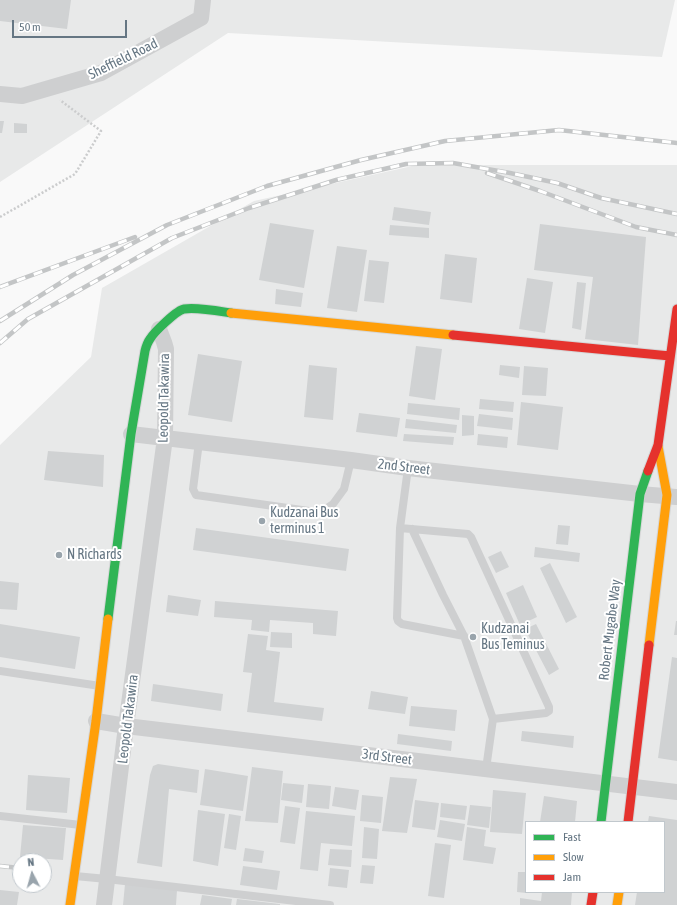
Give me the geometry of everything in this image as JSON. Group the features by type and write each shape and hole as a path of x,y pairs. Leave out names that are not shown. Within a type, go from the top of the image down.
{"street":[{"name":"Sheffield Road","path":"0,94 22,96 101,73 201,18 203,0"},
{"path":"159,329 176,312 183,309 195,309 670,356"},
{"name":"Robert Mugabe Way","path":"601,821 640,494 658,445 677,309"},
{"name":"Leopold Takawira","path":"70,905 96,721 131,434 145,351 149,340 159,329 166,348 165,438 126,726 104,905"},
{"name":"2nd Street","path":"131,434 408,468 640,494 672,496"},
{"name":"Robert Mugabe Way","path":"628,821 672,496 658,445"},
{"name":"3rd Street","path":"96,721 126,726 632,788 677,792"},
{"path":"591,905 593,893"},
{"path":"617,905 619,893"}],"lane":[{"path":"199,442 193,489 196,494 316,512 324,510 332,504 344,489 351,460"},
{"path":"408,468 400,528 397,618 402,624 464,636"},
{"path":"400,528 468,534 471,537 549,705 549,711 546,713 493,719"},
{"path":"412,529 464,636 493,719 486,769"},
{"path":"0,671 100,686"},
{"path":"0,816 81,825"},
{"path":"74,876 330,905"}],"path":[{"path":"0,217 74,174 101,131 58,98 55,86"}],"shaded area":[{"path":"0,0 675,0 662,57 228,33 0,182"},
{"path":"417,165 677,165 677,905 0,905 0,445 91,357 102,288 254,201"}],"building":[{"path":"0,0 71,0 67,29 0,21"},
{"path":"0,121 4,121 2,133 0,133"},
{"path":"14,123 27,124 27,133 14,133"},
{"path":"394,207 431,212 429,225 392,220"},
{"path":"270,223 314,230 304,288 259,280"},
{"path":"540,224 646,237 638,345 585,339 593,277 534,270"},
{"path":"390,225 429,228 429,238 389,235"},
{"path":"337,246 367,250 357,312 327,308"},
{"path":"445,254 477,258 472,303 440,299"},
{"path":"369,260 389,262 384,303 364,301"},
{"path":"527,278 553,282 545,333 519,329"},
{"path":"577,282 586,283 581,330 572,328"},
{"path":"276,289 303,293 301,307 275,304"},
{"path":"416,346 442,349 435,400 409,396"},
{"path":"198,354 242,361 232,422 188,415"},
{"path":"309,365 337,368 333,420 304,417"},
{"path":"500,365 520,367 519,378 499,375"},
{"path":"524,366 548,368 546,396 522,395"},
{"path":"480,399 514,402 513,412 479,409"},
{"path":"521,402 563,407 558,450 517,445"},
{"path":"408,403 460,408 459,420 407,414"},
{"path":"359,413 400,418 397,437 356,432"},
{"path":"479,414 513,418 512,430 477,426"},
{"path":"462,415 474,416 474,435 462,436"},
{"path":"406,419 457,425 456,433 405,428"},
{"path":"404,434 454,437 453,445 403,441"},
{"path":"478,434 508,437 507,448 477,445"},
{"path":"48,451 104,455 103,487 44,480"},
{"path":"558,525 570,526 568,545 556,544"},
{"path":"196,528 349,549 346,571 193,550"},
{"path":"535,547 580,553 579,562 534,557"},
{"path":"501,551 509,567 496,573 488,557"},
{"path":"550,563 577,617 566,623 540,568"},
{"path":"0,581 19,583 17,610 0,609"},
{"path":"523,585 537,617 520,625 506,593"},
{"path":"168,595 201,600 198,616 166,612"},
{"path":"215,601 338,611 336,636 313,634 313,623 270,620 269,632 251,630 252,620 214,617"},
{"path":"676,621 677,635 674,635"},
{"path":"0,624 80,637 75,669 0,657"},
{"path":"536,624 559,669 549,675 525,629"},
{"path":"271,632 292,633 292,648 270,647"},
{"path":"248,634 268,636 266,650 280,652 274,702 324,708 322,721 247,712 252,673 243,672"},
{"path":"672,657 677,658 677,761 658,758"},
{"path":"153,684 223,694 221,711 151,701"},
{"path":"371,691 408,697 405,714 368,709"},
{"path":"411,706 457,710 455,731 409,726"},
{"path":"522,731 574,736 573,748 521,741"},
{"path":"398,734 452,741 451,751 397,744"},
{"path":"158,764 199,770 197,793 169,789 162,867 137,863 150,775 153,766"},
{"path":"252,767 283,771 278,823 245,821"},
{"path":"205,769 248,776 243,811 200,805"},
{"path":"28,775 70,778 67,813 26,810"},
{"path":"390,777 417,779 407,833 382,831"},
{"path":"283,783 304,785 302,803 281,800"},
{"path":"308,784 331,786 329,809 306,807"},
{"path":"335,787 359,790 356,810 332,806"},
{"path":"493,790 526,793 522,834 490,832"},
{"path":"362,795 383,797 381,823 360,821"},
{"path":"544,796 577,801 575,821 540,821"},
{"path":"415,800 439,803 435,830 412,827"},
{"path":"441,803 467,806 465,820 440,817"},
{"path":"470,805 491,807 489,828 467,825"},
{"path":"285,806 300,808 295,844 280,842"},
{"path":"198,810 225,814 218,866 193,861"},
{"path":"306,811 355,816 352,846 321,843 318,871 300,869"},
{"path":"229,814 241,816 236,850 224,848"},
{"path":"649,816 677,820 677,905 635,905 637,893 665,893 665,821 648,821"},
{"path":"440,820 465,824 462,841 437,837"},
{"path":"23,825 66,828 63,860 52,859 52,853 20,853"},
{"path":"364,827 379,829 377,859 362,858"},
{"path":"467,827 486,830 484,846 496,848 493,864 463,860"},
{"path":"435,843 451,845 444,898 428,896"},
{"path":"245,848 264,851 262,863 243,861"},
{"path":"330,849 352,850 351,867 328,865"},
{"path":"362,865 375,866 373,884 360,883"},
{"path":"243,866 280,871 277,890 240,885"},
{"path":"330,868 349,870 347,888 328,886"},
{"path":"518,872 525,872 525,893 517,892"},
{"path":"125,884 177,890 176,905 123,905"},
{"path":"0,890 19,893 17,905 0,905"},
{"path":"542,893 572,893 571,905 520,905 520,898 541,901"},
{"path":"202,895 232,899 231,905 200,905"},
{"path":"237,899 280,904 280,905 236,905"}],"railway":[{"path":"0,321 73,275 167,225 267,186 361,160 445,141 559,130 677,143"},
{"path":"0,343 28,319 172,238 249,208 336,180 406,164 453,163 510,173 557,183 601,198 677,214"},
{"path":"487,173 636,227 677,235"},
{"path":"0,287 135,237"},
{"path":"0,866 12,867"}],"traffic: fast":[{"path":"108,619 131,434 145,351 149,340 171,317 184,309 201,309 231,313"},
{"path":"601,821 640,494 648,471"}],"traffic: slow":[{"path":"231,313 453,335"},
{"path":"649,645 667,495 658,446"},
{"path":"70,905 96,721 108,619"},
{"path":"617,905 619,893"}],"traffic: jam":[{"path":"648,471 658,445 677,309"},
{"path":"453,335 670,356"},
{"path":"628,821 649,645"},
{"path":"591,905 593,893"}],"place":[{"name":"Kudzanai Bus terminus 1","path":"262,521"},
{"name":"N Richards","path":"59,555"},
{"name":"Kudzanai Bus Teminus","path":"473,637"}]}
